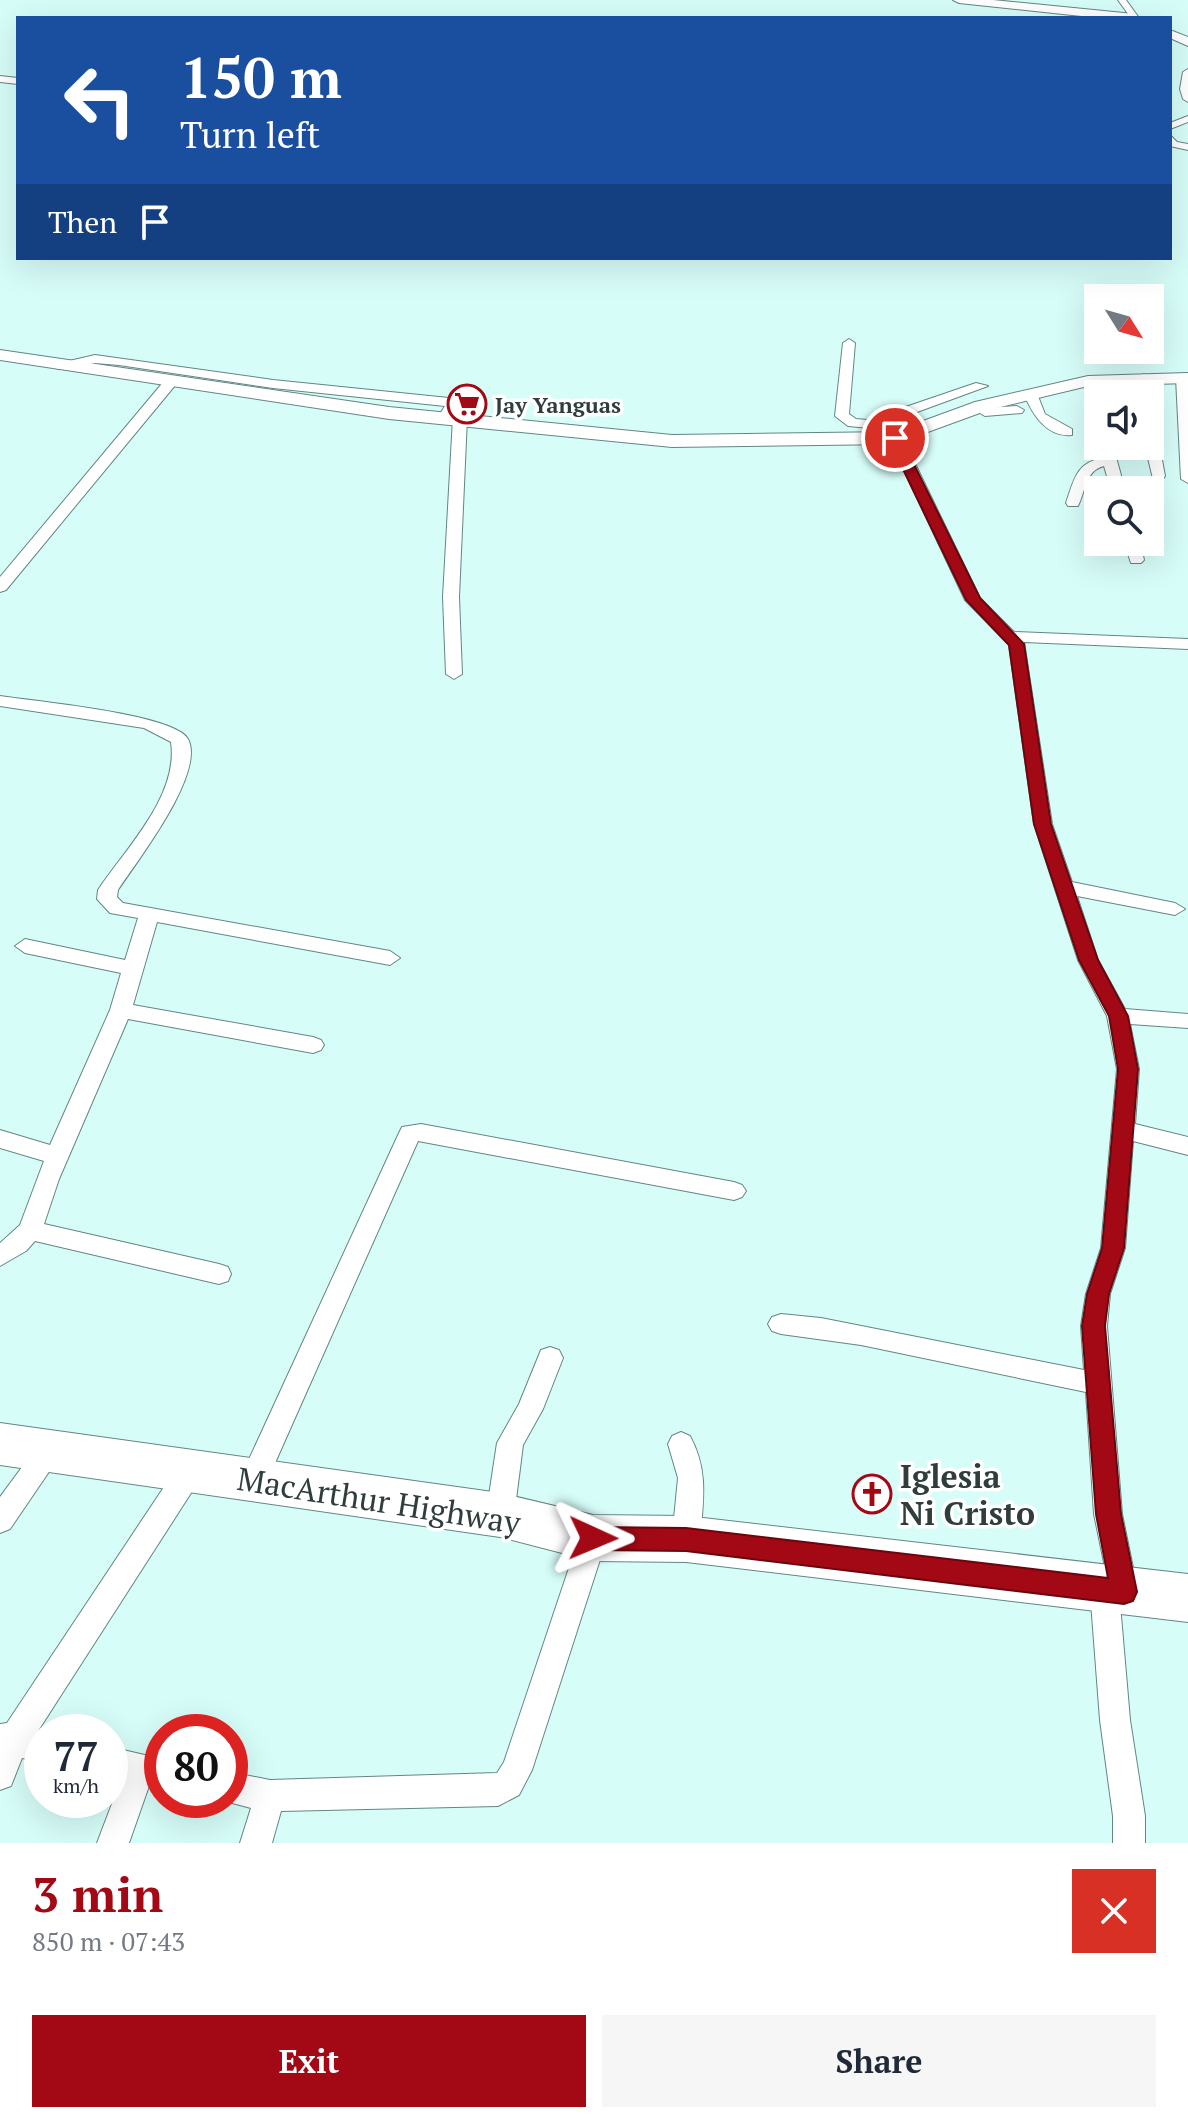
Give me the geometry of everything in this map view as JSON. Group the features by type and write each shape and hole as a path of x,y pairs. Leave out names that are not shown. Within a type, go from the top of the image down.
{"highway":[{"name":"MacArthur Highway","path":"0,1444 500,1515 593,1538 686,1539 1188,1598"}],"street":[{"path":"959,0 1115,16"},
{"path":"1172,85 1187,87"},
{"path":"1173,114 1188,111"},
{"path":"1173,114 1188,119"},
{"path":"849,343 842,416 853,423 890,432"},
{"path":"0,355 170,383 389,413 640,440 890,432 982,401 1084,383"},
{"path":"58,365 95,359 119,361 273,384 449,402 453,418 451,597 454,674"},
{"path":"1164,382 1185,378 1188,479"},
{"path":"0,587 170,383"},
{"path":"1031,394 1039,416 1067,432"},
{"path":"982,401 1017,410"},
{"path":"982,401 992,429"},
{"path":"890,432 973,600 1013,637 1021,659 1043,824 1088,960 1118,1016 1128,1069 1113,1248 1098,1294 1094,1326 1114,1591 1115,1720 1129,1816 1129,1843"},
{"path":"1155,460 1158,476"},
{"path":"1073,503 1084,471 1094,464 1110,461 1114,476"},
{"path":"1135,556 1136,560"},
{"path":"1013,637 1188,644"},
{"path":"0,701 147,723 171,732 180,740 182,754 169,800 108,890 107,899 117,908 390,958"},
{"path":"1064,887 1175,909"},
{"path":"0,1256 30,1230 57,1156 121,1010 149,914"},
{"path":"25,946 133,969"},
{"path":"121,1010 313,1045"},
{"path":"1118,1016 1188,1021"},
{"path":"1123,1130 1188,1146"},
{"path":"253,1481 410,1133 421,1132 734,1191"},
{"path":"0,1139 57,1156"},
{"path":"30,1230 219,1274"},
{"path":"781,1324 845,1329 1016,1370 1097,1383"},
{"path":"500,1515 510,1443 530,1409 550,1358"},
{"path":"681,1444 690,1458 693,1475 686,1539"},
{"path":"0,1520 48,1452"},
{"path":"0,1775 190,1471"},
{"path":"248,1792 270,1796 498,1790 508,1784 517,1770 593,1538"},
{"path":"113,1843 137,1768"},
{"path":"256,1843 270,1796"}],"place":[{"name":"Jay Yanguas","path":"467,404"},
{"name":"Iglesia Ni Cristo","path":"872,1494"}],"route":[{"path":"593,1538 686,1539 1124,1592 1108,1514 1094,1326 1098,1294 1113,1248 1128,1069 1126,1045 1118,1016 1088,960 1043,824 1017,644 973,600 895,438"}]}
